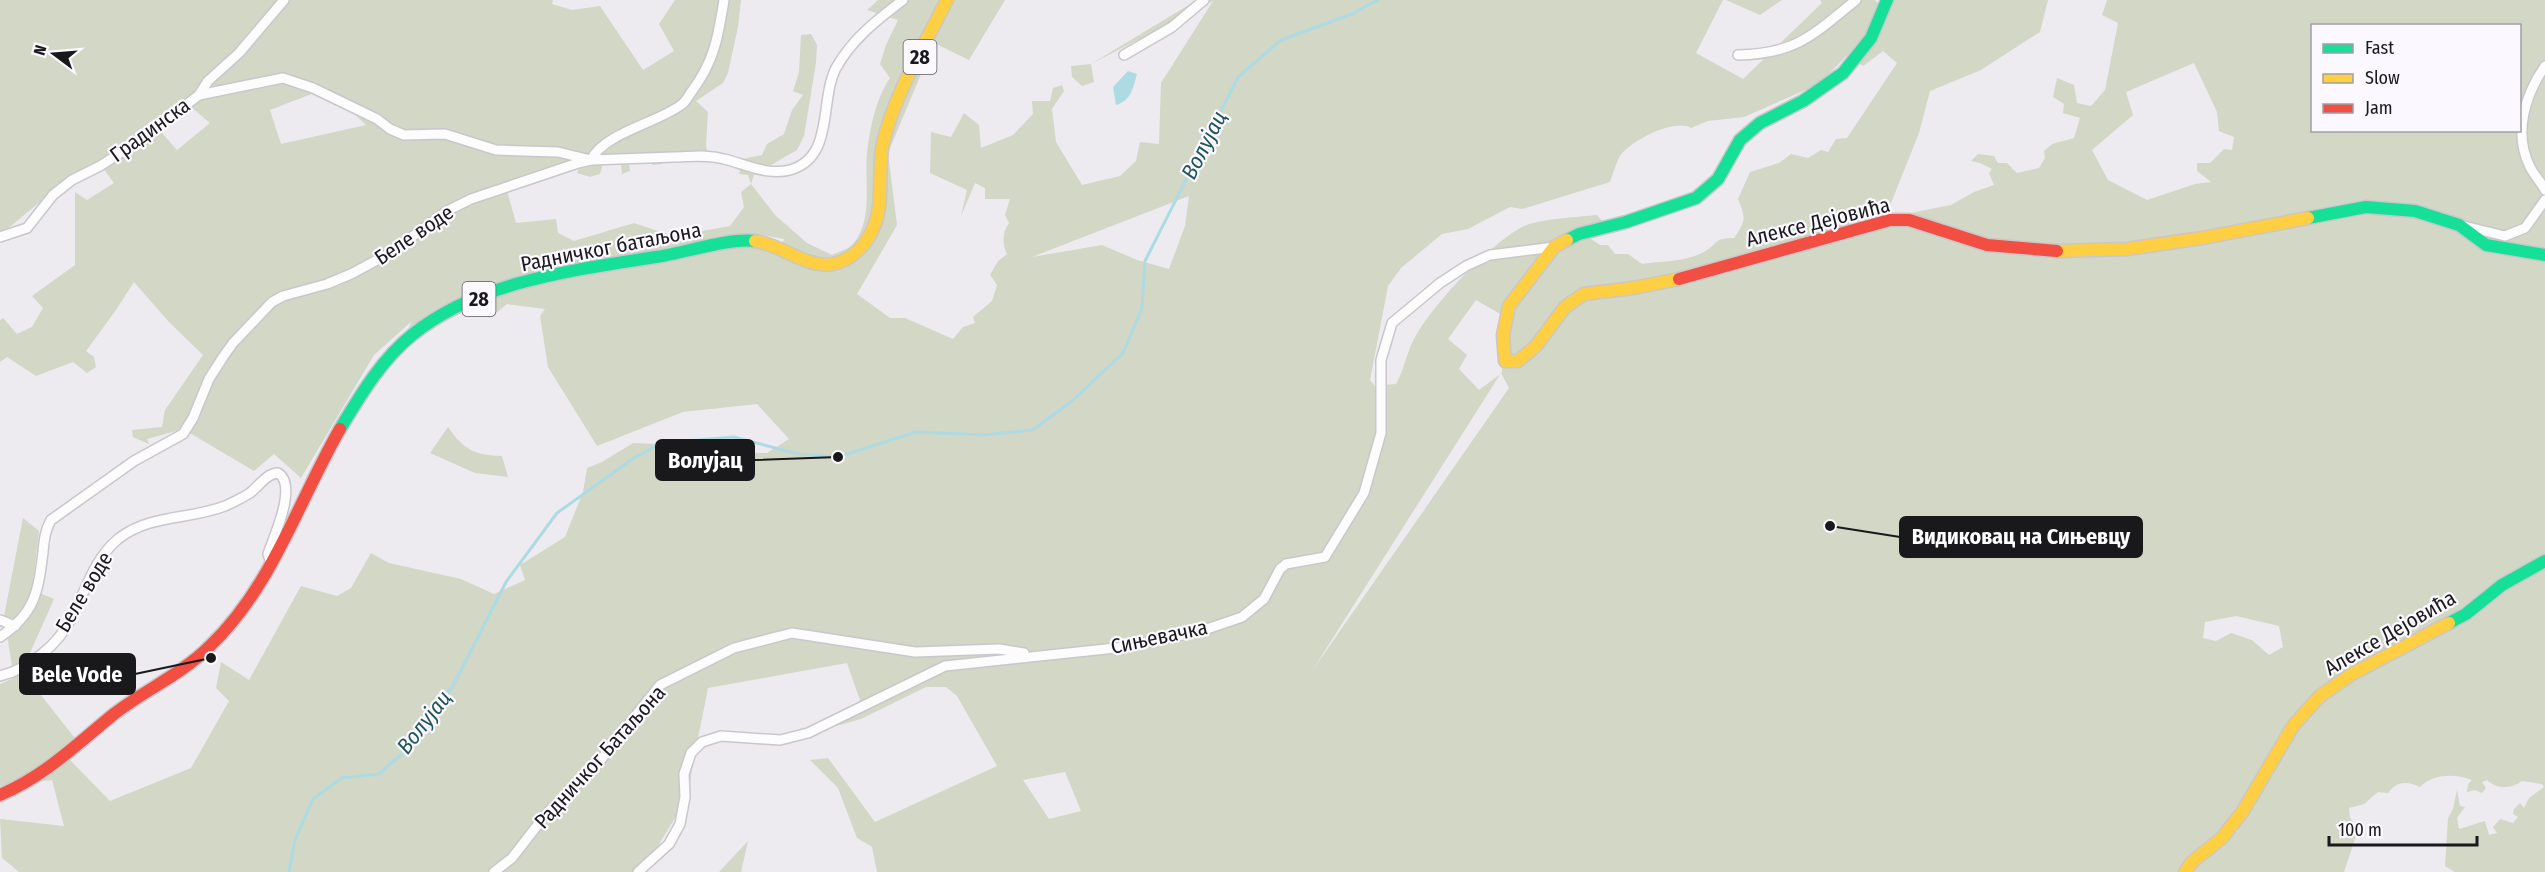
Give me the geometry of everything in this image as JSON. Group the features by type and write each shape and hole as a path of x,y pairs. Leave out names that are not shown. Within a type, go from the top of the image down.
{"street":[{"name":"Градинска","path":"0,237 27,228 53,195 72,180 100,166 140,140 199,95 208,81 239,53 284,0"},
{"path":"199,95 283,78 313,88 404,135 446,134 496,150 558,152 591,160 595,151 682,105 706,72 717,38 724,0"},
{"name":"Беле воде","path":"0,637 15,626 30,610 40,578 45,535 51,520 134,461 183,434 193,418 209,379 223,357 233,343 273,302 283,296 351,274 390,254 439,216 471,199 591,160 710,156 774,172 789,171 800,166 812,158 818,147 823,130 826,95 836,68 855,40 903,0"},
{"name":"Радничког батаљона","path":"0,795 23,787 50,770 121,708 201,654 235,618 271,563 371,379 407,338 444,314 526,283 740,240 770,243 803,259 820,264 842,261 857,252 878,220 880,159 889,125 947,0"},
{"path":"1124,55 1172,27 1204,0"},
{"path":"1738,55 1765,55 1794,46 1812,36 1856,0"},
{"name":"Алексе Дејовића","path":"1887,0 1871,38 1843,73 1803,101 1760,123 1740,140 1718,179 1696,198 1626,222 1580,234 1554,246 1509,306 1503,335 1506,361 1518,361 1536,346 1565,307 1584,294 1633,288 1688,277 1890,220 1909,220 1988,245 2040,251 2127,249 2224,234 2366,207 2415,211 2459,225 2486,245 2545,255"},
{"path":"2545,66 2533,83 2522,119 2524,147 2530,167 2545,190"},
{"path":"2459,225 2505,236 2525,228 2545,200"},
{"name":"Сињевачка","path":"638,872 669,844 680,824 685,797 684,774 691,753 702,742 721,736 780,740 808,733 945,666 1125,647 1201,631 1242,617 1264,599 1280,569 1286,564 1325,557 1365,494 1381,433 1381,360 1392,323 1440,283 1466,266 1490,255 1554,246"},
{"name":"Беле воде","path":"0,676 21,669 39,656 64,631 99,561 120,538 144,523 224,506 249,494 273,473 278,473 285,479 287,491 268,554 271,563"},
{"name":"Алексе Дејовића","path":"2185,872 2192,862 2223,838 2243,812 2293,726 2320,696 2352,674 2466,614 2502,585 2545,561"},
{"path":"0,620 15,626"},
{"name":"Радничког Батаљона","path":"494,872 512,858 547,813 595,767 660,685 734,648 792,633 915,652 999,649 1035,655"}],"green space":[{"path":"0,0 553,0 552,4 572,10 600,6 643,70 674,51 659,24 675,0 741,0 728,73 723,83 696,101 708,112 706,146 708,153 667,158 662,164 653,165 647,161 629,163 630,171 622,174 621,164 603,164 600,174 590,177 577,173 583,160 574,158 506,187 516,223 556,219 558,233 574,241 634,223 673,236 730,226 744,207 741,192 751,184 775,215 807,243 832,255 853,244 864,223 867,200 866,164 870,134 877,104 890,78 880,64 898,20 867,10 878,0 1005,0 969,60 934,43 888,153 897,225 857,294 890,318 905,318 953,339 963,327 975,323 973,317 992,301 997,285 990,275 998,261 1007,254 1004,239 1009,223 1005,215 1010,199 985,199 985,188 975,183 961,216 967,190 930,173 931,132 951,137 964,113 979,125 981,148 1013,135 1033,114 1032,101 1050,101 1053,88 1062,85 1064,91 1052,109 1056,142 1082,185 1120,176 1136,161 1140,142 1159,144 1161,83 1213,1 1091,64 1197,0 1723,0 1696,53 1743,79 1822,3 1820,0 1875,0 1879,5 1863,39 1819,84 1744,117 1708,121 1691,128 1675,126 1653,133 1625,150 1620,156 1610,182 1522,209 1510,207 1468,229 1442,234 1401,268 1388,286 1370,380 1375,386 1396,384 1413,341 1446,295 1492,249 1527,225 1597,215 1604,223 1557,242 1547,243 1544,253 1588,237 1600,245 1608,245 1615,254 1628,254 1642,264 1688,258 1702,253 1718,241 1734,238 1744,219 1738,199 1750,172 1779,163 1791,154 1808,158 1821,150 1828,152 1836,139 1847,138 1897,63 1883,51 1863,66 1857,62 1879,34 1894,0 2048,0 2040,32 1981,70 1930,91 1919,133 1885,218 1951,205 1974,192 1994,185 1989,173 1992,169 1971,161 1978,154 1994,156 1998,163 2007,163 2017,173 2039,168 2045,158 2044,151 2052,144 2074,138 2080,118 2063,113 2064,104 2053,97 2057,78 2074,85 2077,103 2091,106 2105,90 2118,23 2102,15 2107,0 2545,0 2545,556 2460,613 2349,682 2545,567 2545,872 2455,872 2445,866 2448,818 2453,809 2457,790 2460,806 2465,807 2457,818 2459,829 2485,821 2489,835 2497,833 2493,827 2500,819 2513,823 2518,817 2513,814 2514,809 2520,803 2524,808 2529,798 2544,787 2542,784 2522,781 2513,786 2500,787 2487,780 2482,782 2486,788 2482,793 2475,790 2467,792 2468,784 2472,780 2446,776 2432,779 2420,787 2407,783 2399,784 2388,793 2378,792 2364,804 2349,808 2350,818 2358,830 2344,872 877,872 872,847 857,838 838,788 810,760 828,758 875,822 997,766 957,696 946,687 926,687 861,719 829,728 863,709 847,663 708,688 693,761 688,806 678,813 642,872 19,872 2,858 0,819 64,826 52,780 0,786 0,684 14,678 4,616 23,518 39,531 32,590 54,599 22,671 74,737 71,761 110,801 191,768 229,701 216,688 221,662 249,680 301,586 337,596 351,588 371,553 389,563 461,579 494,594 525,580 520,565 565,537 583,492 587,468 602,462 633,443 681,445 694,452 767,453 789,439 757,404 683,412 597,446 548,367 540,316 545,309 507,304 490,318 473,308 429,327 400,345 412,321 374,355 301,478 274,454 254,471 183,429 147,439 149,444 133,437 132,430 162,427 165,410 203,355 168,321 134,282 86,351 94,357 96,367 87,373 73,362 36,376 7,357 0,362 0,320 3,318 17,334 32,327 43,308 32,296 75,265 75,192 87,200 114,183 103,168 76,172 0,235","holes":["2194,63 2217,112 2219,131 2234,137 2232,150 2224,149 2210,163 2197,163 2197,171 2211,182 2195,184 2147,200 2108,180 2092,150 2133,115 2126,92","327,88 366,125 281,144 270,110","196,101 191,107 210,123 177,150 162,133 157,131","1189,196 1185,226 1169,269 1137,260 1102,245 1032,257","757,234 784,240 776,251 735,235","1476,300 1502,315 1501,374 1509,388 1312,671 1500,374 1479,390 1459,369 1467,355 1448,339","2236,616 2279,626 2283,647 2269,655 2252,640 2231,633 2216,641 2203,638 2205,622","1065,772 1081,811 1049,819 1023,780"]},
{"path":"1726,0 1782,0 1760,15"},
{"path":"811,34 817,45 816,63 804,136 797,150 754,175 751,184 748,175 739,174 743,159 762,155 767,144 784,134 792,110 803,95 793,91 799,72 801,35"},
{"path":"1091,64 1094,82 1082,86 1072,77 1071,66"},
{"path":"448,427 470,450 502,456 508,477 475,473 430,453"},
{"path":"748,841 741,872 719,872"}],"water":[{"path":"1128,71 1137,74 1133,89 1125,100 1116,105 1113,87"}],"waterway":[{"name":"Волујац","path":"289,872 295,840 313,799 342,778 379,774 402,754 453,686 506,582 557,513 634,458 662,443 734,437 798,454 838,457 916,432 984,435 1033,430 1072,401 1123,353 1142,308 1145,261 1238,77 1281,40 1352,14 1378,0"}],"traffic: fast":[{"path":"1567,240 1579,234 1626,222 1696,198 1718,179 1740,140 1760,123 1803,101 1843,73 1871,38 1887,0"},
{"path":"2308,218 2366,207 2415,211 2459,225 2486,245 2545,255"},
{"path":"340,429 372,379 390,356 412,335 438,317 467,302 497,290 560,273 719,244 755,241"},
{"path":"2449,623 2466,614 2502,585 2545,561"}],"traffic: slow":[{"path":"755,241 803,260 823,265 846,260 862,246 877,219 881,154 888,124 911,70 947,0"},
{"path":"2057,251 2127,249 2202,238 2308,218"},
{"path":"1567,240 1554,247 1509,306 1503,335 1505,361 1518,361 1536,346 1565,307 1584,294 1679,279"},
{"path":"2185,872 2192,862 2222,838 2243,811 2293,726 2320,696 2352,674 2449,623"}],"traffic: jam":[{"path":"1679,279 1890,220 1909,220 1987,245 2057,251"},
{"path":"0,795 32,779 126,705 188,665 232,623 267,571 340,429"}],"place":[{"name":"Волујац","path":"838,457"},
{"name":"Видиковац на Сињевцу","path":"1830,526"},
{"name":"Bele Vode","path":"211,658"}]}
